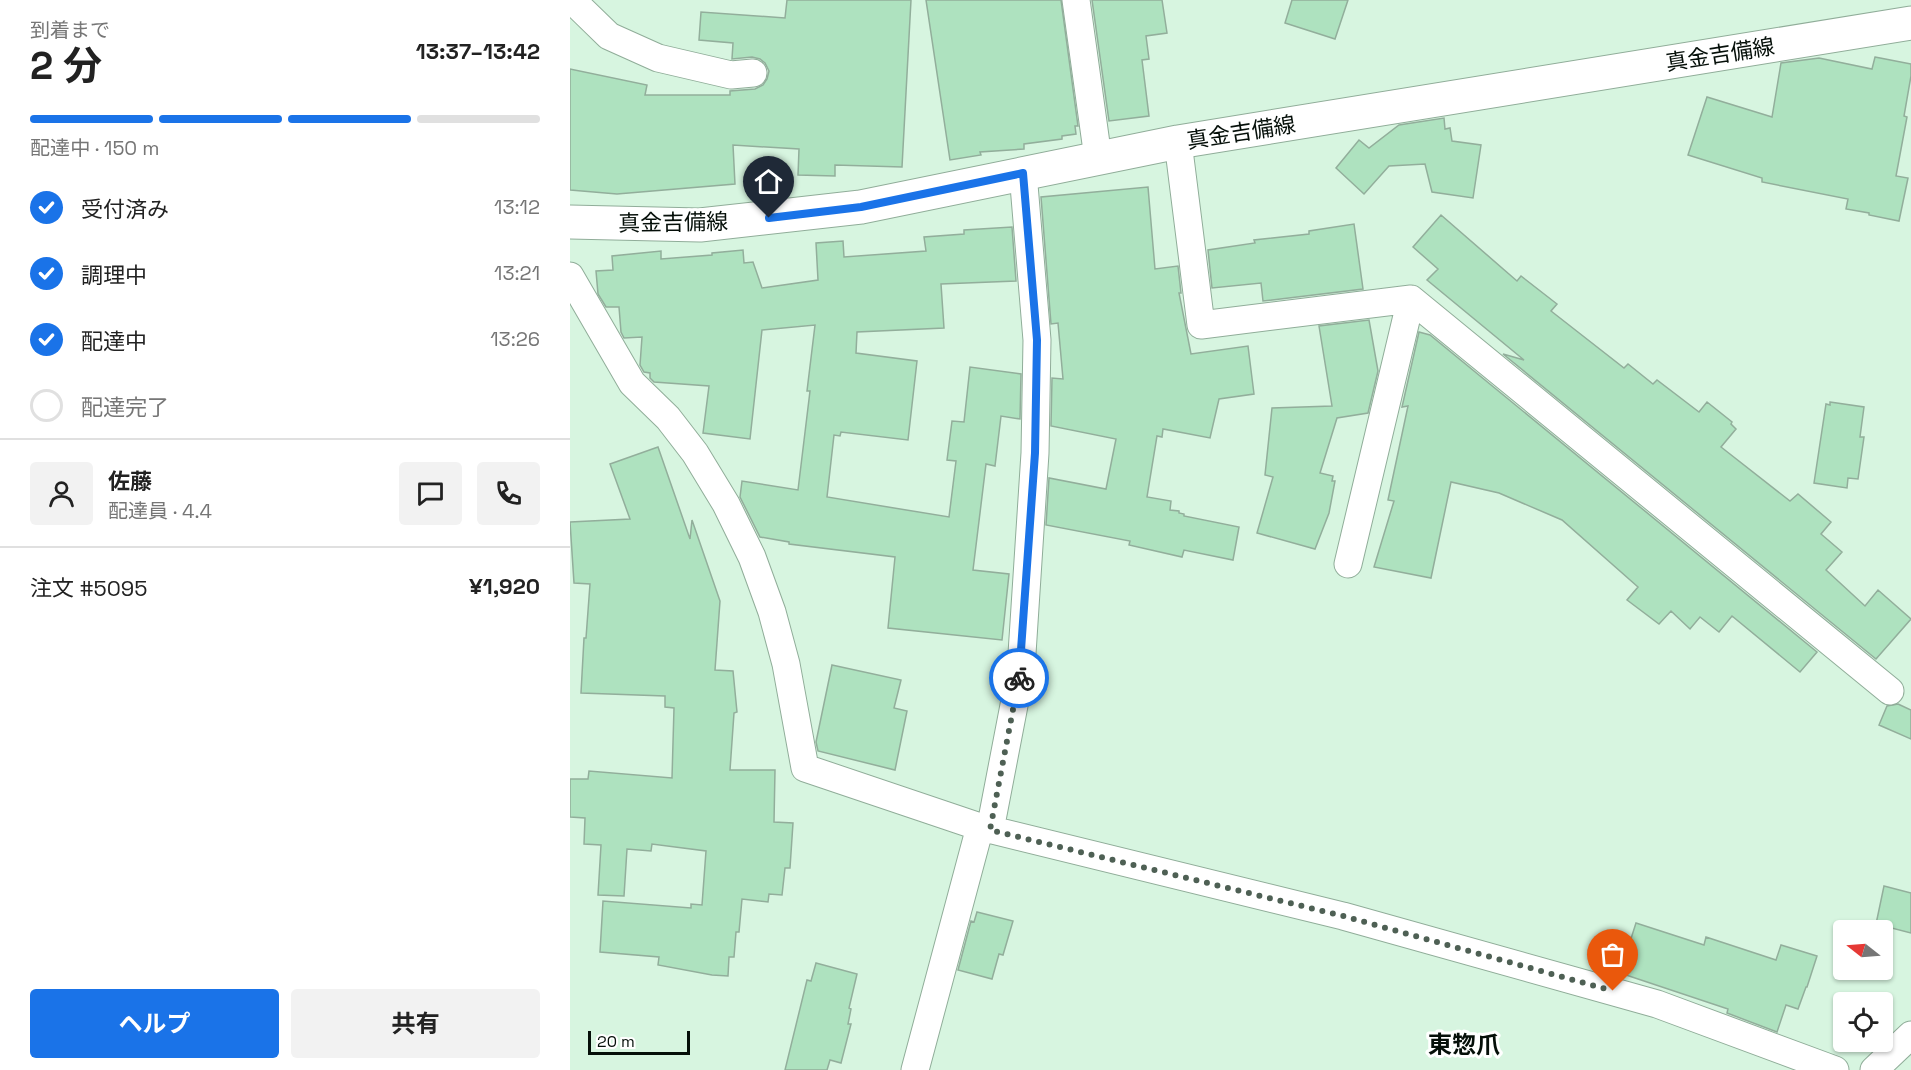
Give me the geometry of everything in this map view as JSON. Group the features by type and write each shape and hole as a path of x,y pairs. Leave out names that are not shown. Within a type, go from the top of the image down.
{"main road":[{"name":"真金吉備線","path":"570,222 700,225 861,207 1178,142 1911,23"}],"street":[{"path":"572,0 609,36 658,58 731,75 753,73"},
{"path":"1076,0 1098,158"},
{"path":"1178,142 1202,325 1411,299 1890,690"},
{"path":"915,1070 985,829 1021,669 1035,453 1037,340 1023,173"},
{"path":"570,276 632,383 668,418 695,453 726,504 752,557 772,612 786,664 805,768 985,829 1343,916 1658,1004 1835,1070"},
{"path":"1348,564 1411,299"},
{"path":"1874,1070 1911,1035"}],"building":[{"path":"787,0 911,0 902,167 835,165 835,176 798,175 799,149 733,145 735,184 617,194 570,190 570,69 647,85 645,95 730,95 730,91 755,89 763,85 767,79 769,71 765,63 752,57 732,59 733,43 699,40 701,12 785,18"},
{"path":"926,0 1061,0 1078,126 1075,126 1076,134 1062,136 1062,139 1024,144 1024,149 980,152 981,155 950,160"},
{"path":"1092,0 1162,0 1167,33 1146,36 1149,59 1142,60 1149,116 1109,121"},
{"path":"1292,0 1348,0 1335,39 1285,23"},
{"path":"1875,57 1911,64 1904,116 1907,117 1896,176 1908,178 1899,221 1846,209 1848,199 1762,182 1762,178 1688,155 1707,97 1772,117 1781,63 1819,58 1872,69"},
{"path":"1444,118 1445,129 1450,128 1452,141 1481,145 1473,198 1432,192 1425,164 1389,166 1364,194 1336,168 1359,140 1369,148 1399,125"},
{"path":"1148,187 1155,269 1178,266 1181,293 1179,293 1191,354 1248,346 1254,394 1219,399 1210,438 1163,429 1162,437 1157,436 1147,497 1171,501 1170,510 1179,511 1184,516 1239,527 1233,560 1184,550 1182,557 1129,545 1130,541 1046,525 1049,478 1106,489 1116,439 1051,426 1052,378 1063,379 1058,323 1051,324 1041,197"},
{"path":"1441,215 1517,281 1521,276 1557,304 1551,311 1624,368 1628,364 1653,384 1657,380 1699,412 1707,402 1732,422 1731,424 1736,429 1721,447 1790,501 1798,494 1831,522 1821,534 1842,552 1826,570 1865,606 1878,590 1911,619 1876,659 1503,354 1524,360 1427,280 1438,269 1413,247"},
{"path":"1354,224 1363,289 1263,301 1261,283 1212,288 1208,250 1255,243 1254,240 1309,234 1309,231"},
{"path":"1012,227 1016,281 941,284 944,328 857,332 856,353 917,361 908,440 841,432 840,436 834,435 827,497 949,517 956,461 947,460 952,421 964,422 970,367 1021,374 1020,419 1001,416 995,466 986,464 973,570 1009,574 1002,640 888,628 895,557 789,544 789,542 760,537 740,497 742,481 798,490 815,325 762,330 750,439 703,433 709,386 654,382 650,378 650,373 644,372 640,365 642,337 624,338 621,332 619,307 606,307 598,294 596,271 613,270 612,256 661,251 661,259 743,250 744,263 753,262 762,288 818,280 816,243 843,241 844,257 926,251 924,237 964,234 964,230"},
{"path":"1369,320 1378,371 1368,413 1337,418 1320,473 1333,476 1332,481 1335,481 1329,513 1315,549 1257,533 1273,477 1265,475 1272,408 1332,406 1319,326"},
{"path":"1419,332 1430,335 1817,652 1800,672 1732,616 1719,632 1700,617 1690,629 1671,611 1659,624 1627,600 1638,587 1562,520 1499,493 1451,482 1431,578 1374,567 1394,501 1388,500 1408,406 1402,407"},
{"path":"1830,402 1864,407 1860,437 1864,437 1858,479 1848,478 1847,488 1814,483 1826,404 1830,405"},
{"path":"658,447 690,539 692,520 720,601 715,670 733,671 737,712 734,713 730,770 775,770 774,822 793,823 790,868 785,868 782,895 769,894 768,902 742,899 739,932 736,932 734,957 729,957 728,976 658,965 659,957 600,952 603,901 691,908 691,904 702,905 706,851 652,844 651,851 627,849 624,896 598,895 601,845 584,844 585,818 570,817 570,779 588,779 589,771 672,778 674,708 665,707 665,696 581,693 590,584 574,583 570,522 630,519 610,464"},
{"path":"832,665 901,680 894,708 907,711 895,770 818,751 816,742"},
{"path":"1898,704 1911,710 1911,739 1879,725 1887,706"},
{"path":"1884,886 1911,893 1911,933 1893,928 1893,920 1877,920"},
{"path":"977,912 1013,921 1003,955 999,954 992,979 958,970 971,921 974,922"},
{"path":"1636,923 1704,945 1706,937 1776,960 1781,945 1817,956 1798,1009 1786,1005 1777,1032 1727,1013 1728,1009 1620,973"},
{"path":"816,963 857,974 849,1008 851,1009 848,1024 851,1024 841,1063 830,1060 827,1070 785,1070 807,980 811,981"}],"way so far":[{"path":"1019,678 990,830 1343,916 1613,991"}],"district":[{"name":"東惣爪","path":"1464,1045"}],"route":[{"path":"769,218 861,207 1023,173 1037,340 1035,453 1019,678"}]}
